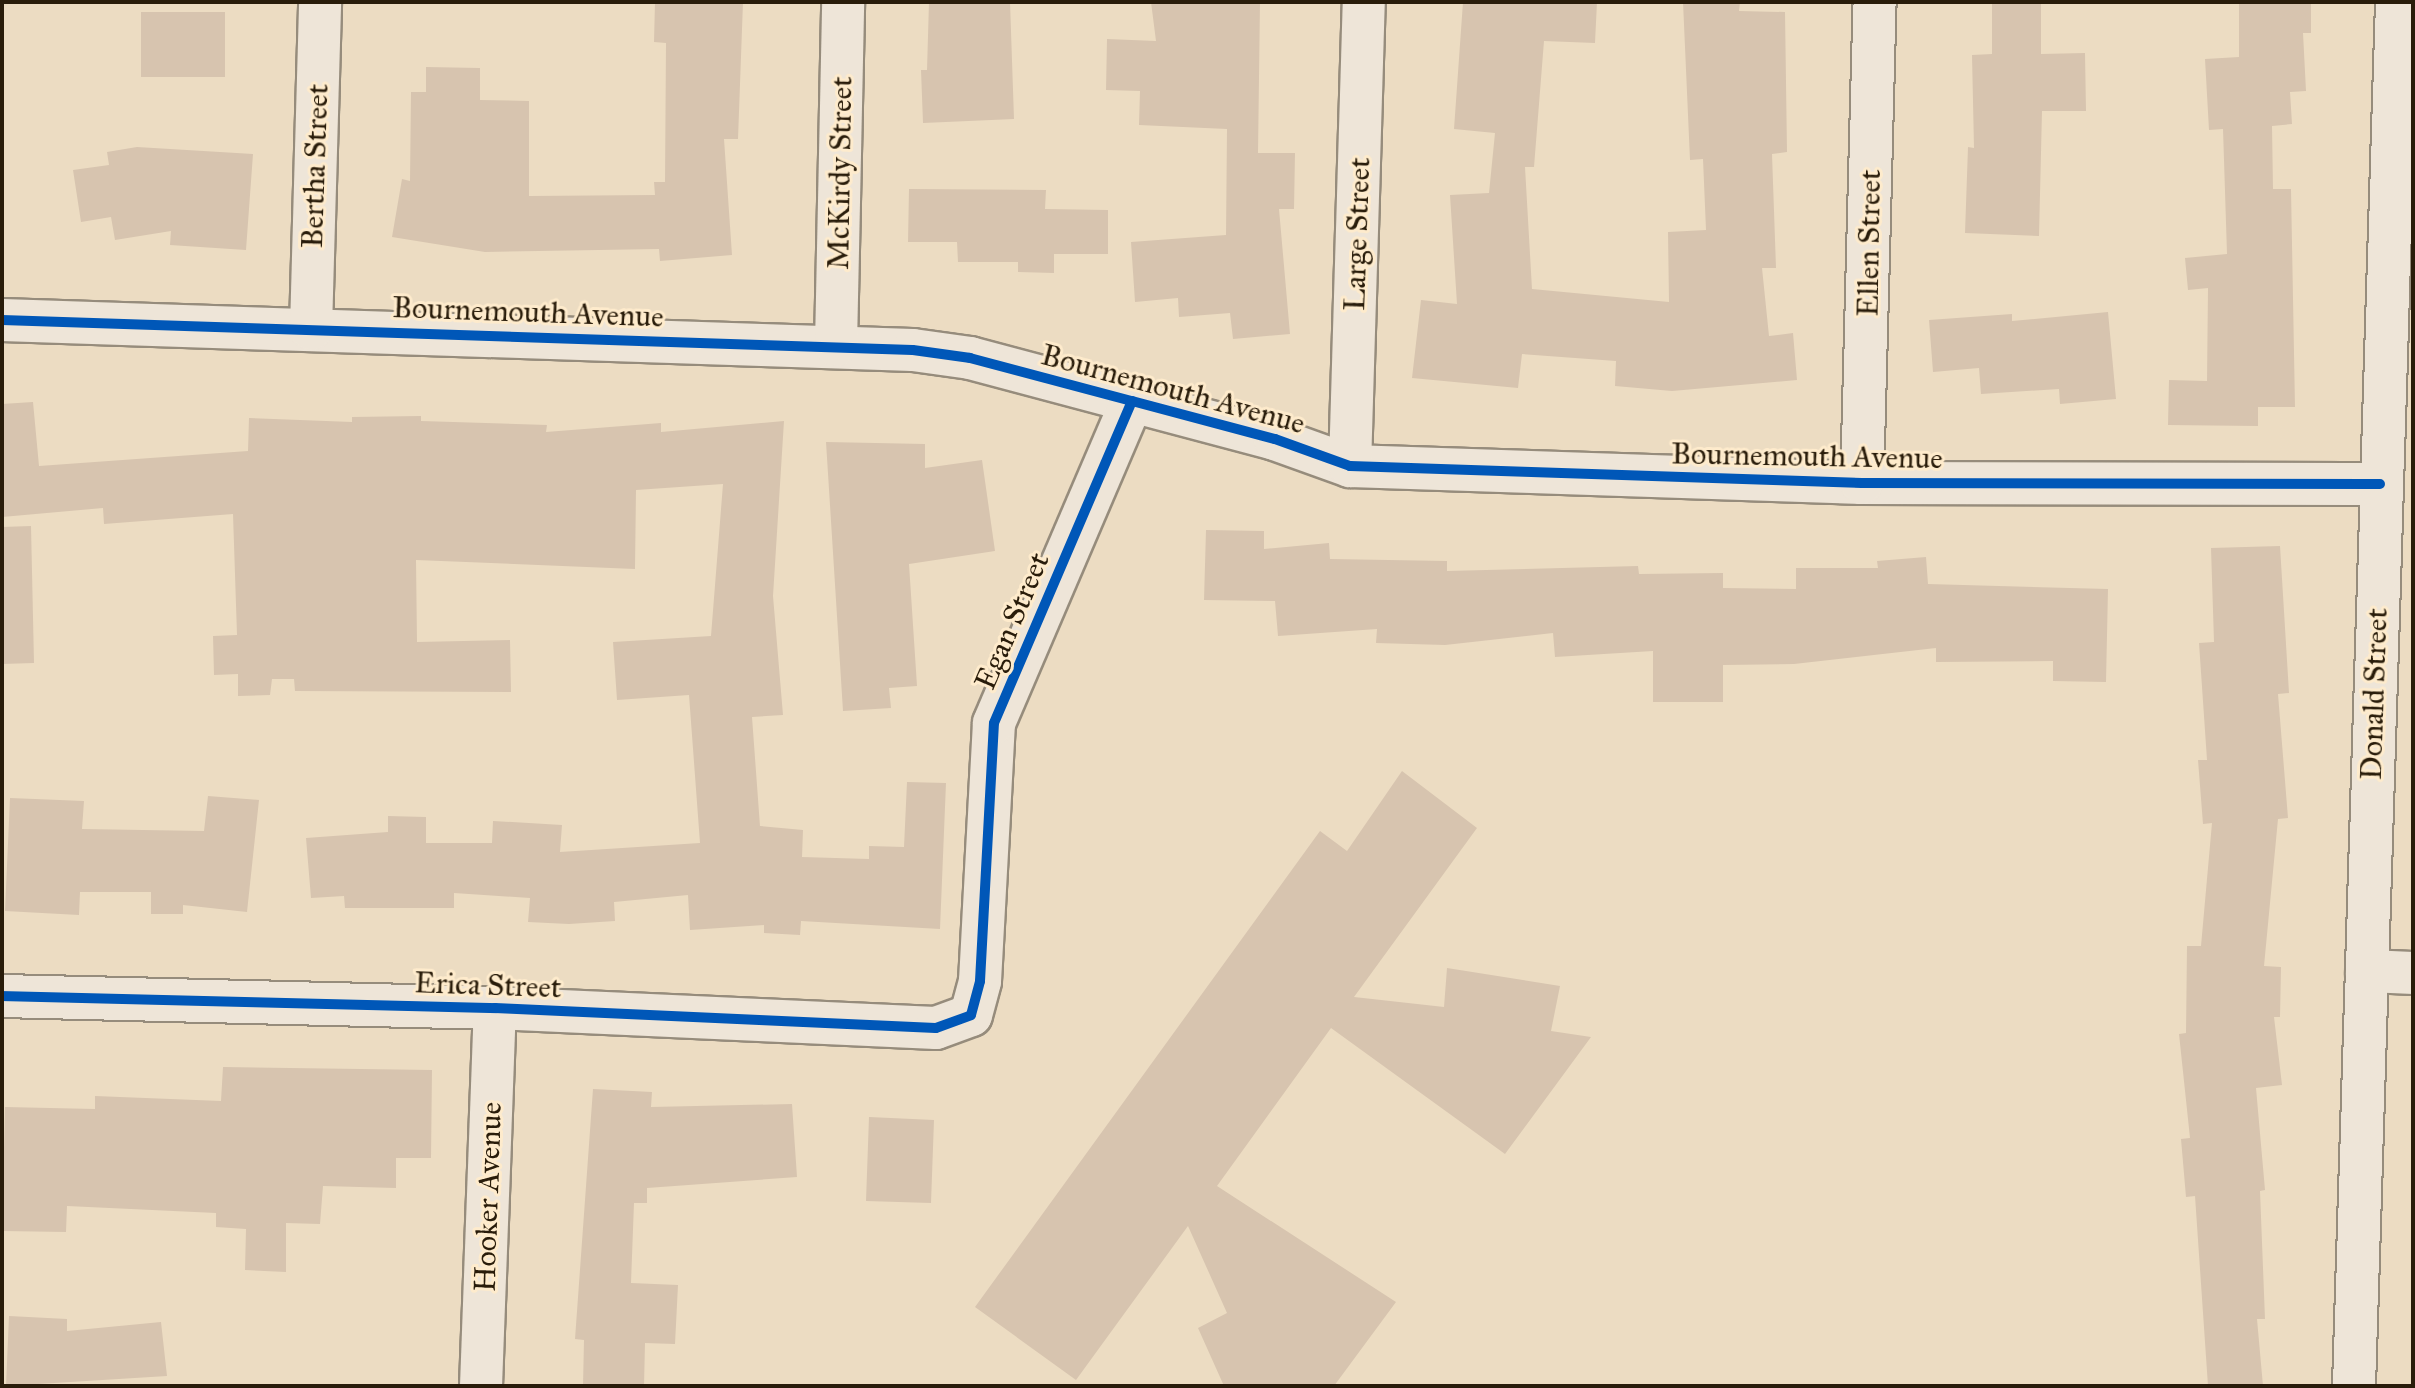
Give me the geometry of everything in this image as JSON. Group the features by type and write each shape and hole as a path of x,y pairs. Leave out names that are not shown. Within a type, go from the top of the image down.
{"street":[{"name":"Bertha Street","path":"311,329 320,2"},
{"name":"McKirdy Street","path":"836,345 843,2"},
{"name":"Large Street","path":"1350,466 1364,2"},
{"name":"Ellen Street","path":"1862,483 1875,2"},
{"name":"Donald Street","path":"2354,1386 2380,484 2402,192 2397,2"},
{"name":"Bournemouth Avenue","path":"2,320 836,345 970,358 1275,439 1350,466 1862,483 2380,484"},
{"name":"Egan Street","path":"971,1015 980,981 994,723 1132,401"},
{"path":"2367,971 2413,973"},
{"name":"Erica Street","path":"2,996 495,1008 936,1028 971,1015"},
{"name":"Hooker Avenue","path":"481,1386 495,1008"}],"building":[{"path":"655,2 743,2 738,139 724,139 732,255 660,261 659,249 485,252 392,237 402,179 410,181 411,92 426,92 426,67 480,68 480,100 529,101 529,196 655,195 654,182 665,182 666,43 654,42"},
{"path":"929,2 1010,2 1014,119 923,123 921,70 927,70"},
{"path":"1151,2 1260,2 1258,153 1295,153 1294,209 1279,209 1290,334 1233,339 1230,313 1179,317 1178,298 1135,302 1131,242 1226,235 1227,129 1139,125 1140,91 1106,90 1107,39 1156,41"},
{"path":"1463,2 1597,2 1595,43 1544,41 1534,167 1525,167 1532,289 1669,302 1668,232 1706,230 1703,159 1690,160 1683,2 1740,2 1739,11 1785,12 1787,152 1772,154 1776,268 1762,268 1769,336 1793,333 1797,380 1672,391 1615,386 1616,361 1522,354 1518,388 1412,378 1421,300 1457,304 1450,195 1489,193 1495,133 1454,129"},
{"path":"1992,2 2041,2 2041,54 2085,53 2086,111 2042,111 2039,236 1965,233 1968,147 1974,148 1972,55 1992,54"},
{"path":"2239,2 2311,2 2311,33 2303,33 2306,91 2290,92 2292,124 2272,126 2273,189 2291,189 2295,407 2258,407 2258,426 2168,425 2169,380 2207,381 2208,288 2188,290 2185,258 2227,254 2223,129 2209,130 2205,59 2239,57"},
{"path":"141,12 225,12 225,77 141,77"},
{"path":"137,147 253,154 246,250 170,245 171,231 115,240 111,217 81,222 73,170 109,165 107,152"},
{"path":"909,189 1046,190 1045,209 1108,210 1108,254 1054,254 1054,273 1018,272 1018,262 958,262 957,242 908,242"},
{"path":"2108,312 2116,399 2060,404 2059,389 1981,394 1979,368 1933,372 1929,320 2012,314 2012,321"},
{"path":"33,402 39,466 248,451 249,418 352,422 352,417 421,416 421,421 547,425 546,432 661,423 661,432 784,421 773,596 783,715 752,717 760,826 803,830 802,857 869,859 869,846 904,847 907,782 946,783 940,929 801,921 800,935 764,933 764,925 690,930 688,895 614,902 615,921 569,924 528,922 530,898 454,893 454,908 345,908 344,896 311,898 306,838 388,832 388,816 426,817 426,843 492,843 493,821 562,825 560,852 700,843 689,695 617,700 613,642 711,636 723,484 636,490 635,569 416,560 417,642 510,640 511,692 295,691 294,679 272,679 270,695 238,696 238,674 214,675 213,636 237,635 233,514 104,524 103,508 2,517 2,404"},
{"path":"826,442 925,444 925,468 982,460 995,551 909,564 917,686 889,688 891,708 843,711"},
{"path":"31,526 34,663 2,664 2,527"},
{"path":"1206,530 1264,531 1264,549 1329,543 1330,559 1447,561 1447,571 1638,566 1639,574 1723,573 1723,588 1796,589 1796,568 1878,568 1877,561 1926,557 1928,584 2108,589 2106,682 2053,681 2053,661 1936,662 1936,648 1794,664 1723,665 1723,702 1653,702 1653,651 1555,657 1553,633 1445,645 1376,643 1377,629 1278,636 1275,601 1204,600"},
{"path":"2280,546 2289,693 2278,694 2288,818 2278,819 2264,966 2281,967 2280,1017 2274,1017 2282,1085 2256,1088 2265,1190 2260,1191 2265,1319 2257,1319 2263,1386 2208,1386 2195,1196 2186,1197 2181,1139 2190,1138 2179,1034 2186,1033 2187,946 2201,946 2212,823 2203,824 2198,760 2207,760 2199,643 2214,642 2211,548"},
{"path":"1402,771 1477,828 1354,997 1444,1007 1447,968 1560,986 1551,1031 1591,1037 1505,1154 1331,1028 1217,1186 1396,1302 1334,1386 1224,1386 1198,1328 1227,1313 1188,1226 1076,1380 975,1307 1320,831 1347,851"},
{"path":"208,796 259,800 247,912 183,905 183,914 151,914 151,892 80,892 79,915 5,911 10,798 84,801 82,829 204,831"},
{"path":"223,1067 432,1070 431,1158 396,1158 396,1188 323,1186 320,1224 286,1223 286,1272 245,1270 246,1229 216,1227 216,1213 67,1206 66,1232 2,1231 5,1107 95,1109 95,1096 221,1101"},
{"path":"593,1089 652,1092 651,1107 792,1104 797,1177 647,1188 647,1203 634,1203 631,1283 678,1285 675,1344 645,1343 644,1386 583,1386 584,1340 575,1339"},
{"path":"869,1117 934,1120 931,1203 866,1201"},
{"path":"9,1316 67,1319 67,1331 161,1322 167,1376 6,1386"}],"cycle path":[{"path":"2,320 913,350 970,358 1132,401 1275,439 1350,466 1862,483 2380,484"},
{"path":"2,996 495,1008 936,1028 971,1015 980,981 994,723 1132,401"}]}
